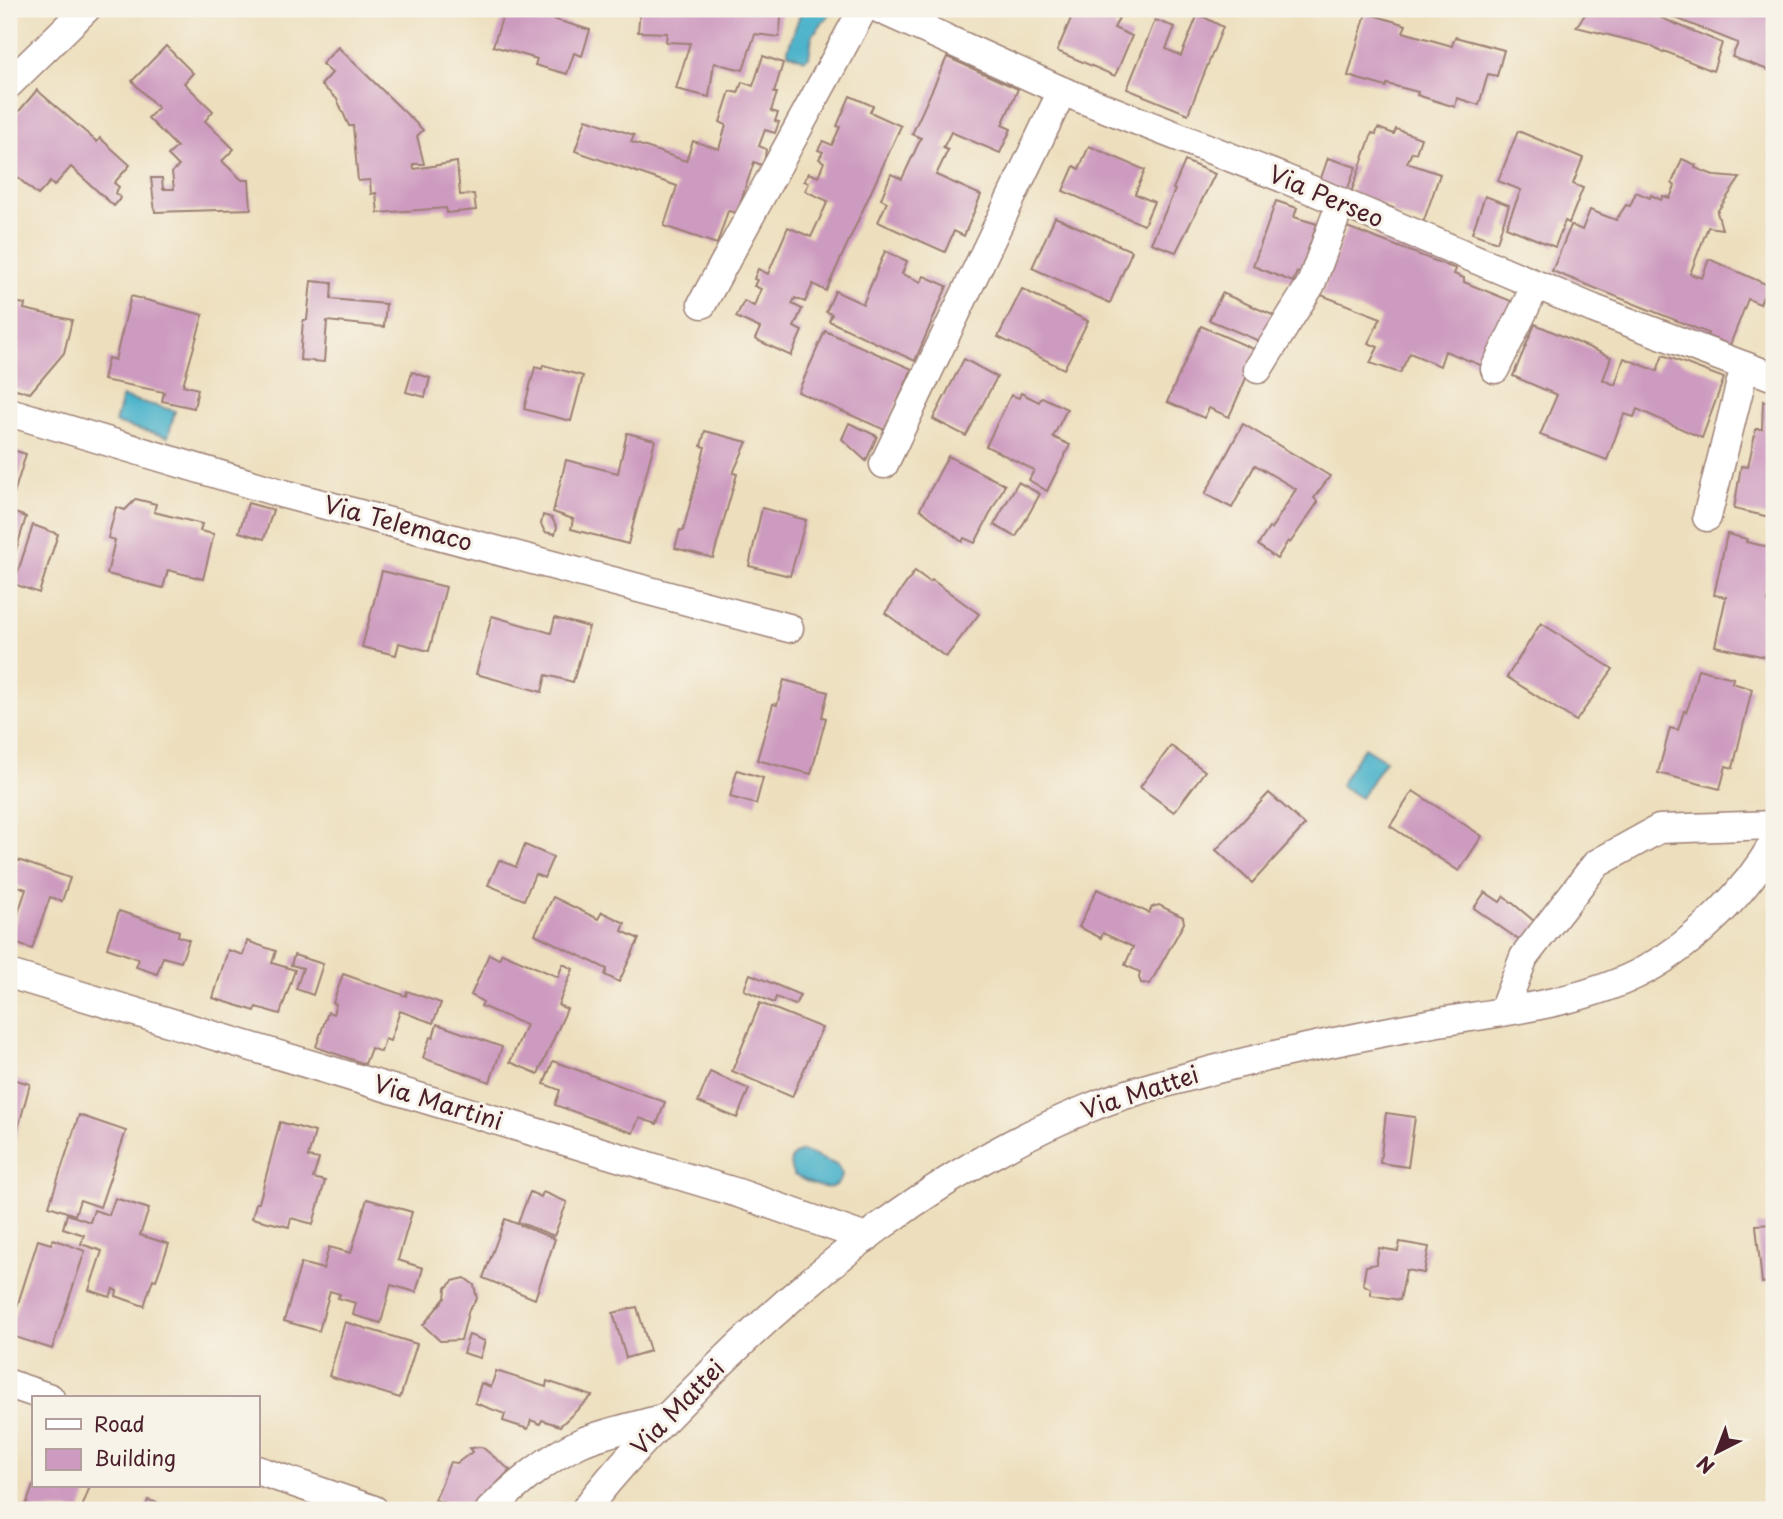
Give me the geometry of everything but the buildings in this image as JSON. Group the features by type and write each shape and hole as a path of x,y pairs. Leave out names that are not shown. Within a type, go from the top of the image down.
{"street":[{"path":"9,84 86,9"},
{"path":"702,304 863,9"},
{"name":"Via Perseo","path":"880,9 1062,91 1341,202 1594,309 1774,377"},
{"path":"884,464 1062,91"},
{"path":"1258,369 1311,284 1341,202"},
{"path":"1495,369 1536,285"},
{"path":"1707,517 1745,366"},
{"name":"Via Telemaco","path":"9,412 284,494 789,628"},
{"path":"1503,1011 1524,957 1595,864 1659,829 1774,825"},
{"name":"Via Mattei","path":"585,1510 667,1417 766,1319 812,1279 866,1238 955,1175 988,1156 1045,1126 1144,1089 1281,1054 1579,995 1645,970 1684,943 1718,914 1746,882 1774,842"},
{"name":"Via Martini","path":"9,974 738,1193 866,1238"},
{"path":"9,1384 44,1396"},
{"path":"490,1510 518,1483 545,1463 583,1442 667,1417"},
{"path":"259,1471 374,1510"}],"water":[{"path":"802,9 826,9 829,15 812,35 809,57 804,60 788,53"},
{"path":"122,397 175,411 168,437 115,423"},
{"path":"1364,747 1385,760 1361,798 1340,785"},
{"path":"802,1151 837,1165 842,1174 839,1182 834,1186 822,1187 794,1175 791,1160"}]}
